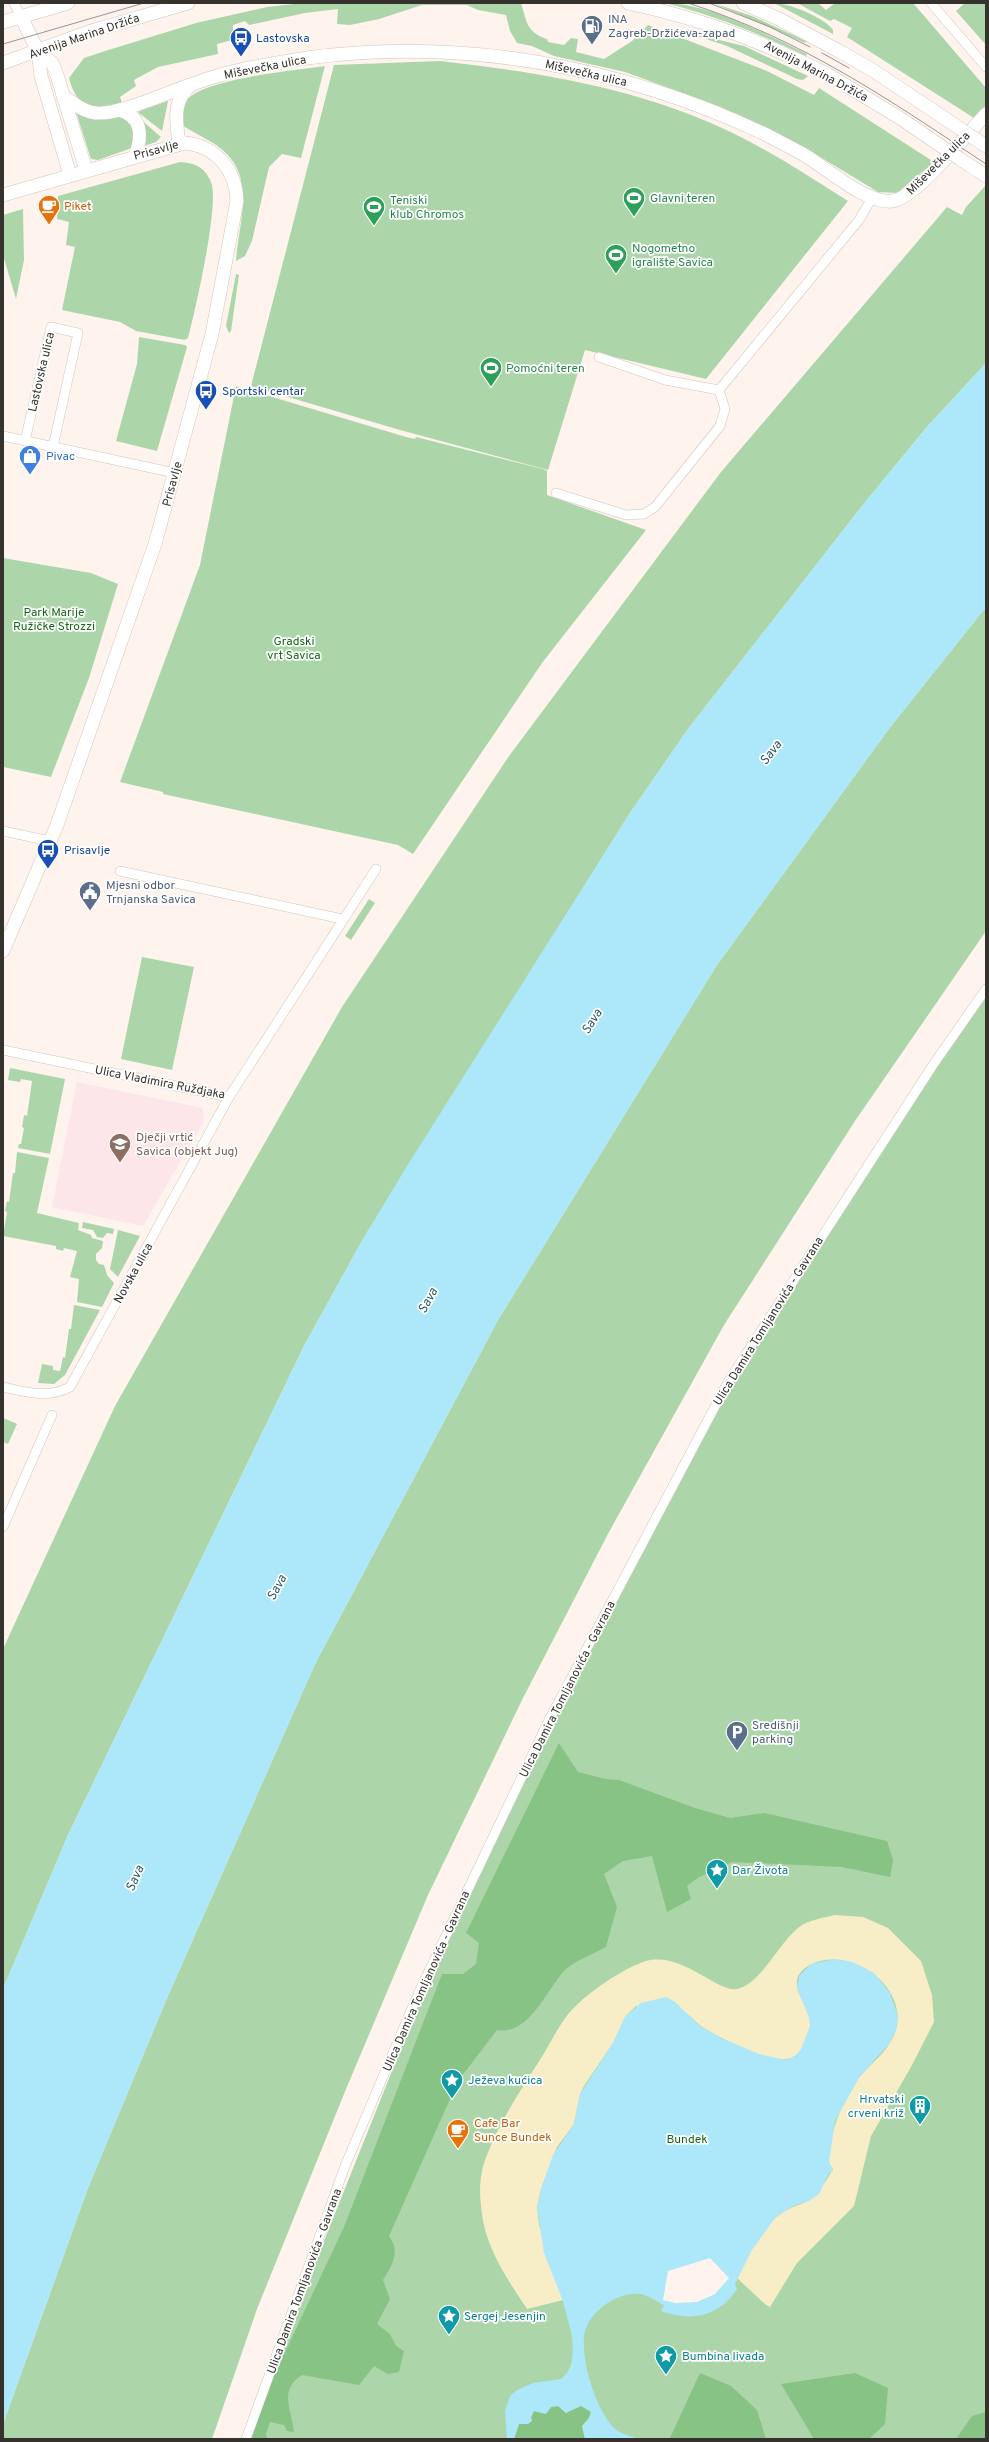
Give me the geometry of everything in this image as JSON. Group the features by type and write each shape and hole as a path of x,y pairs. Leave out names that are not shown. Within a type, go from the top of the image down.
{"street":[{"path":"14,3 38,51 54,67 86,170"},
{"path":"3,22 68,3"},
{"name":"Avenija Marina Držića","path":"3,63 88,32 188,3"},
{"name":"Avenija Marina Držića","path":"628,3 691,18 751,38 827,74 900,118 986,176"},
{"path":"743,3 779,19 874,71 982,143"},
{"path":"930,3 986,67"},
{"path":"3,195 70,175 41,76 38,51"},
{"name":"Miševečka ulica","path":"63,96 90,112 101,113 119,110 193,84 275,63 346,54 430,51 467,52 528,60 628,82 683,100 767,135 802,153 872,198 894,201 907,195 920,185 986,114"},
{"path":"179,143 176,122 177,107 184,91 193,84"},
{"path":"119,110 132,115 139,126 140,139 135,156"},
{"name":"Prisavlje","path":"3,951 50,841 146,572 175,473 212,334 237,201 235,183 232,174 219,157 203,147 193,143 179,143 70,175"},
{"path":"719,390 859,220 872,198"},
{"name":"Lastovska ulica","path":"25,441 51,327 78,333 54,448"},
{"path":"599,357 665,380 719,390"},
{"path":"556,493 626,515 644,514 655,507 720,426 726,410 719,390"},
{"path":"3,436 175,473"},
{"path":"3,831 50,841"},
{"name":"Ulica Vladimira Ruždjaka","path":"3,1050 229,1097 342,919 376,869"},
{"path":"120,871 342,919"},
{"name":"Ulica Damira Tomljanovića - Gavrana","path":"246,2439 345,2166 416,1999 549,1720 728,1382 933,1065 986,989"},
{"name":"Novska ulica","path":"3,1388 48,1395 60,1393 70,1387 229,1097"},
{"path":"3,1527 52,1415"}],"shaded area":[{"name":"Dječji vrtić Savica (objekt Jug)","path":"77,1082 203,1108 204,1121 143,1226 52,1207"}],"green space":[{"path":"302,3 521,3 528,26 535,33 547,39 548,42 564,45 571,38 578,39 576,52 604,59 632,41 648,25 767,71 814,95 819,88 934,162 897,193 878,192 812,152 721,107 625,72 554,56 532,46 517,43 510,31 506,15 478,10 467,5 422,5 379,19 350,25 337,24 338,9 305,13 249,25 245,21 233,25 233,40 217,44 218,54 158,67 134,80 136,86 120,97 122,103 103,107 88,105 82,102 72,88 69,78 84,58 196,23 267,7"},
{"path":"665,3 682,4 719,14 738,21 807,54 806,56 719,19"},
{"path":"713,3 752,16 806,41 805,43"},
{"path":"774,3 797,8 815,16 829,25 833,30 833,34"},
{"path":"797,3 818,3 826,10 835,3 913,3 986,88 986,105 974,118 847,37 852,28 834,19 830,21"},
{"path":"965,3 986,3 986,45 956,11"},
{"path":"682,31 744,46 808,76 803,80 797,79 727,46"},
{"name":"Nogometno igralište Savica","path":"440,61 548,76 584,83 654,102 722,128 754,144 786,162 848,201 706,379 585,350 548,470 400,430 251,386 334,65"},
{"path":"325,66 301,158 282,154 269,167 252,241 245,256 236,261 243,205 243,191 236,165 227,154 212,142 183,126 183,106 187,100 197,93 212,86 273,73"},
{"path":"168,101 162,131 139,113 139,111"},
{"path":"76,112 122,115 135,127 133,146 129,149 98,160 91,159"},
{"path":"140,119 161,137 156,142 144,146"},
{"path":"180,162 190,163 203,169 209,177 213,193 210,233 206,258 188,338 185,340 136,331 120,322 62,310 75,247 66,245 69,222 57,219 58,196"},
{"path":"986,185 986,363 926,428 862,506 688,729 630,813 363,1239 304,1346 68,1835 3,1989 3,1649 115,1406 342,1007 509,756 721,472 947,207 962,215 966,207"},
{"path":"23,209 24,260 16,299 3,255 3,215"},
{"path":"236,274 239,275 231,331 229,333 226,326"},
{"path":"139,337 185,345 187,347 157,451 116,441 137,364"},
{"name":"Gradski vrt Savica","path":"236,386 406,437 415,439 416,437 543,469 547,471 547,495 646,530 542,663 413,854 398,845 163,794 163,792 120,782 200,565"},
{"name":"Park Marije Ružičke Strozzi","path":"3,558 91,573 118,584 89,678 51,777 3,767"},
{"path":"986,607 986,931 855,1121 724,1325 609,1532 523,1698 428,1895 346,2089 257,2309 212,2439 3,2439 3,2424 88,2188 167,1998 315,1664 498,1320 717,965 891,726"},
{"path":"369,899 375,903 351,940 345,936"},
{"path":"142,957 194,967 172,1070 121,1059"},
{"name":"Bundek","path":"986,997 986,2439 250,2439 310,2276 426,1986 548,1725 723,1395 935,1070"},
{"path":"10,1068 65,1079 50,1154 18,1148 19,1144 21,1144 24,1128 22,1127 24,1115 27,1116 32,1081 21,1079 20,1082 8,1080"},
{"path":"17,1152 49,1158 37,1213 79,1223 78,1230 91,1235 92,1238 103,1241 102,1248 96,1254 96,1260 99,1264 104,1265 107,1275 114,1283 102,1307 77,1302 79,1279 70,1277 77,1251 64,1248 63,1251 56,1249 56,1246 3,1236 7,1212 5,1211 7,1201 9,1202 13,1173 15,1173"},
{"path":"83,1222 114,1229 113,1234 107,1233 103,1238 97,1237 93,1230 82,1228"},
{"path":"118,1230 140,1236 118,1277 110,1269"},
{"path":"74,1305 100,1310 65,1375 54,1384 38,1383 42,1364 53,1366 53,1370 60,1371 63,1357 65,1358"},
{"path":"3,1418 17,1424 8,1444 3,1442"},
{"path":"559,1743 578,1772 605,1779 619,1780 695,1808 730,1818 764,1813 887,1841 893,1860 890,1877 842,1867 732,1862 699,1877 687,1886 691,1899 667,1912 652,1856 623,1861 604,1874 617,1907 606,1947 569,1966 558,1978 528,2019 519,2026 508,2030 497,2030 458,2081 389,2236 393,2242 395,2253 392,2264 383,2280 390,2299 377,2324 390,2334 396,2346 404,2351 399,2372 388,2374 374,2366 359,2385 302,2375 290,2387 288,2394 294,2432 287,2431 284,2425 270,2422 266,2434 267,2439 250,2439 271,2382 344,2227 442,1974 463,1974 476,1964 479,1943 466,1933"},
{"path":"700,2373 731,2386 757,2410 766,2439 670,2438"},
{"path":"855,2373 888,2388 885,2424 869,2439 814,2439 781,2384"},
{"path":"581,2405 591,2411 589,2418 582,2426 585,2439 514,2439 519,2424 528,2424 534,2411 545,2414 551,2407 558,2406 566,2413"},
{"path":"986,2412 986,2439 956,2439 972,2416"}],"sand":[{"path":"835,1915 863,1917 888,1928 921,1961 932,1995 934,2022 911,2067 871,2136 854,2206 797,2263 770,2307 737,2278 753,2246 769,2224 784,2211 812,2198 820,2189 833,2169 829,2162 829,2154 831,2140 841,2109 857,2080 889,2044 897,2021 896,2005 888,1989 876,1976 861,1966 844,1961 827,1960 810,1965 802,1971 798,1977 798,1991 808,2013 810,2027 802,2049 794,2056 787,2059 768,2057 743,2048 699,2025 687,2014 670,2010 636,2006 625,2017 613,2043 584,2086 580,2094 574,2124 557,2147 541,2189 537,2207 539,2225 563,2300 527,2309 504,2273 491,2248 486,2234 480,2200 481,2174 492,2142 505,2116 559,2027 569,2014 586,1996 620,1973 646,1961 659,1959 686,1967 729,1989 737,1989 754,1980 798,1928 810,1921"}],"water":[{"name":"Sava","path":"986,363 986,607 891,726 717,965 498,1320 315,1664 167,1998 88,2188 3,2424 3,1989 68,1835 304,1346 363,1239 407,1166 630,813 688,729 862,506 926,428"},
{"name":"Bundek","path":"835,1959 852,1962 874,1973 890,1993 898,2016 896,2029 890,2043 860,2076 835,2121 829,2162 833,2171 829,2173 819,2194 809,2201 793,2206 775,2218 752,2250 735,2284 737,2289 722,2306 713,2311 704,2315 693,2316 672,2314 661,2311 664,2305 649,2297 639,2294 630,2294 603,2306 590,2321 584,2338 584,2348 585,2360 595,2397 613,2427 619,2432 635,2438 643,2439 585,2439 582,2426 589,2418 591,2412 581,2406 566,2413 558,2406 551,2407 546,2414 534,2411 531,2417 532,2421 528,2424 519,2424 514,2439 507,2439 505,2411 510,2396 517,2390 533,2383 561,2379 567,2373 571,2365 573,2349 572,2336 563,2301 544,2253 537,2207 541,2189 553,2155 574,2124 580,2094 613,2043 625,2017 641,2003 666,1997 675,2002 699,2025 721,2038 759,2054 786,2060 795,2056 801,2049 810,2026 809,2017 797,1989 799,1976 811,1964"}],"pier":[{"path":"710,2258 729,2278 715,2294 697,2302 675,2303 663,2300 668,2271"}],"tram line":[{"path":"3,44 144,3"},
{"path":"688,3 730,18 807,53 879,94 986,164"},
{"path":"709,3 768,26 810,47"},
{"path":"822,53 849,68"}],"place":[{"name":"INA Zagreb-Držićeva-zapad","path":"592,46"},
{"name":"Lastovska","path":"241,58"},
{"name":"Glavni teren","path":"634,218"},
{"name":"Piket","path":"49,226"},
{"name":"Teniski klub Chromos","path":"374,226"},
{"name":"Nogometno igralište Savica","path":"616,274"},
{"name":"Pomoćni teren","path":"491,388"},
{"name":"Sportski centar","path":"206,410"},
{"name":"Pivac","path":"30,476"},
{"name":"Prisavlje","path":"48,870"},
{"name":"Mjesni odbor Trnjanska Savica","path":"90,912"},
{"name":"Dječji vrtić Savica (objekt Jug)","path":"120,1164"},
{"name":"Središnji parking","path":"737,1752"},
{"name":"Dar Života","path":"717,1890"},
{"name":"Ježeva kućica","path":"452,2100"},
{"name":"Hrvatski crveni križ","path":"920,2126"},
{"name":"Cafe Bar Sunce Bundek","path":"458,2150"},
{"name":"Sergej Jesenjin","path":"449,2336"},
{"name":"Bumbina livada","path":"666,2376"}]}
